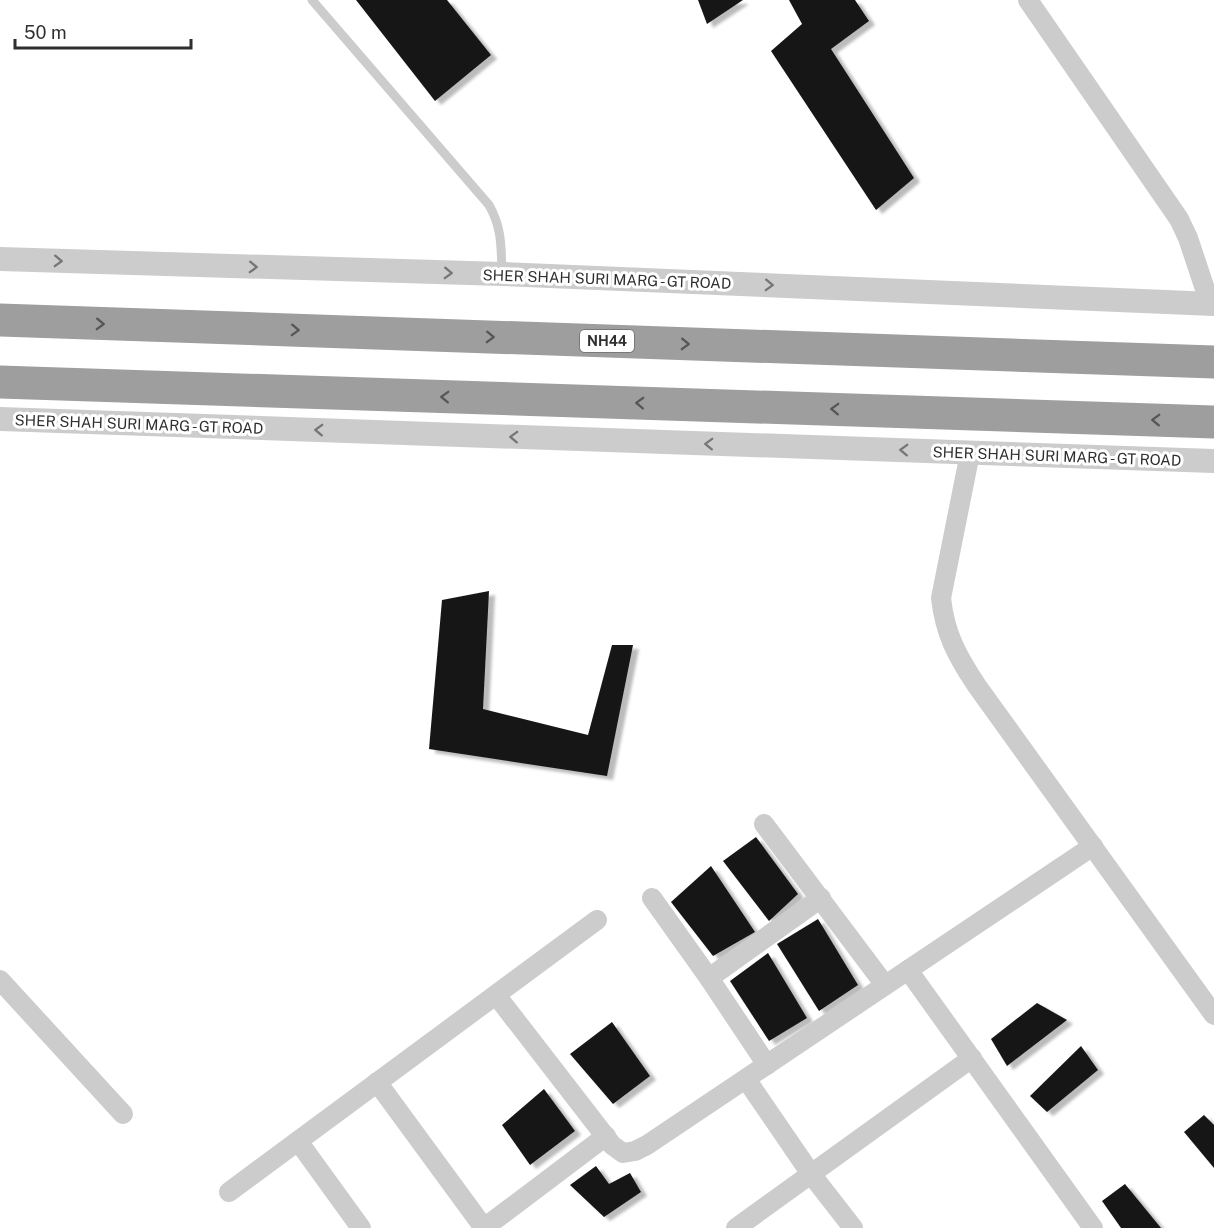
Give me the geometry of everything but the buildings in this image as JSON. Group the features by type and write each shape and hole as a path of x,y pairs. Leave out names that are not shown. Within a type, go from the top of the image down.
{"highway":[{"name":"NH44","path":"0,320 1214,362"},
{"path":"0,382 1214,422"}],"street":[{"path":"1028,0 1179,219 1212,304"},
{"name":"SHER SHAH SURI MARG - GT ROAD","path":"0,260 502,274 1212,304"},
{"name":"SHER SHAH SURI MARG - GT ROAD","path":"0,419 1214,461"},
{"path":"970,453 941,598 943,620 959,658 1214,1015"},
{"path":"764,824 885,985"},
{"path":"496,995 612,1145 623,1154 647,1145 1093,846"},
{"path":"652,898 709,978 766,1065"},
{"path":"709,978 821,898"},
{"path":"229,1192 597,921"},
{"path":"908,970 1093,1228"},
{"path":"0,980 123,1114"},
{"path":"736,1228 972,1058"},
{"path":"746,1079 811,1174 853,1228"},
{"path":"377,1082 484,1228 606,1136"},
{"path":"298,1141 361,1228"}],"lane":[{"path":"312,0 489,205 501,232 502,274"}]}
